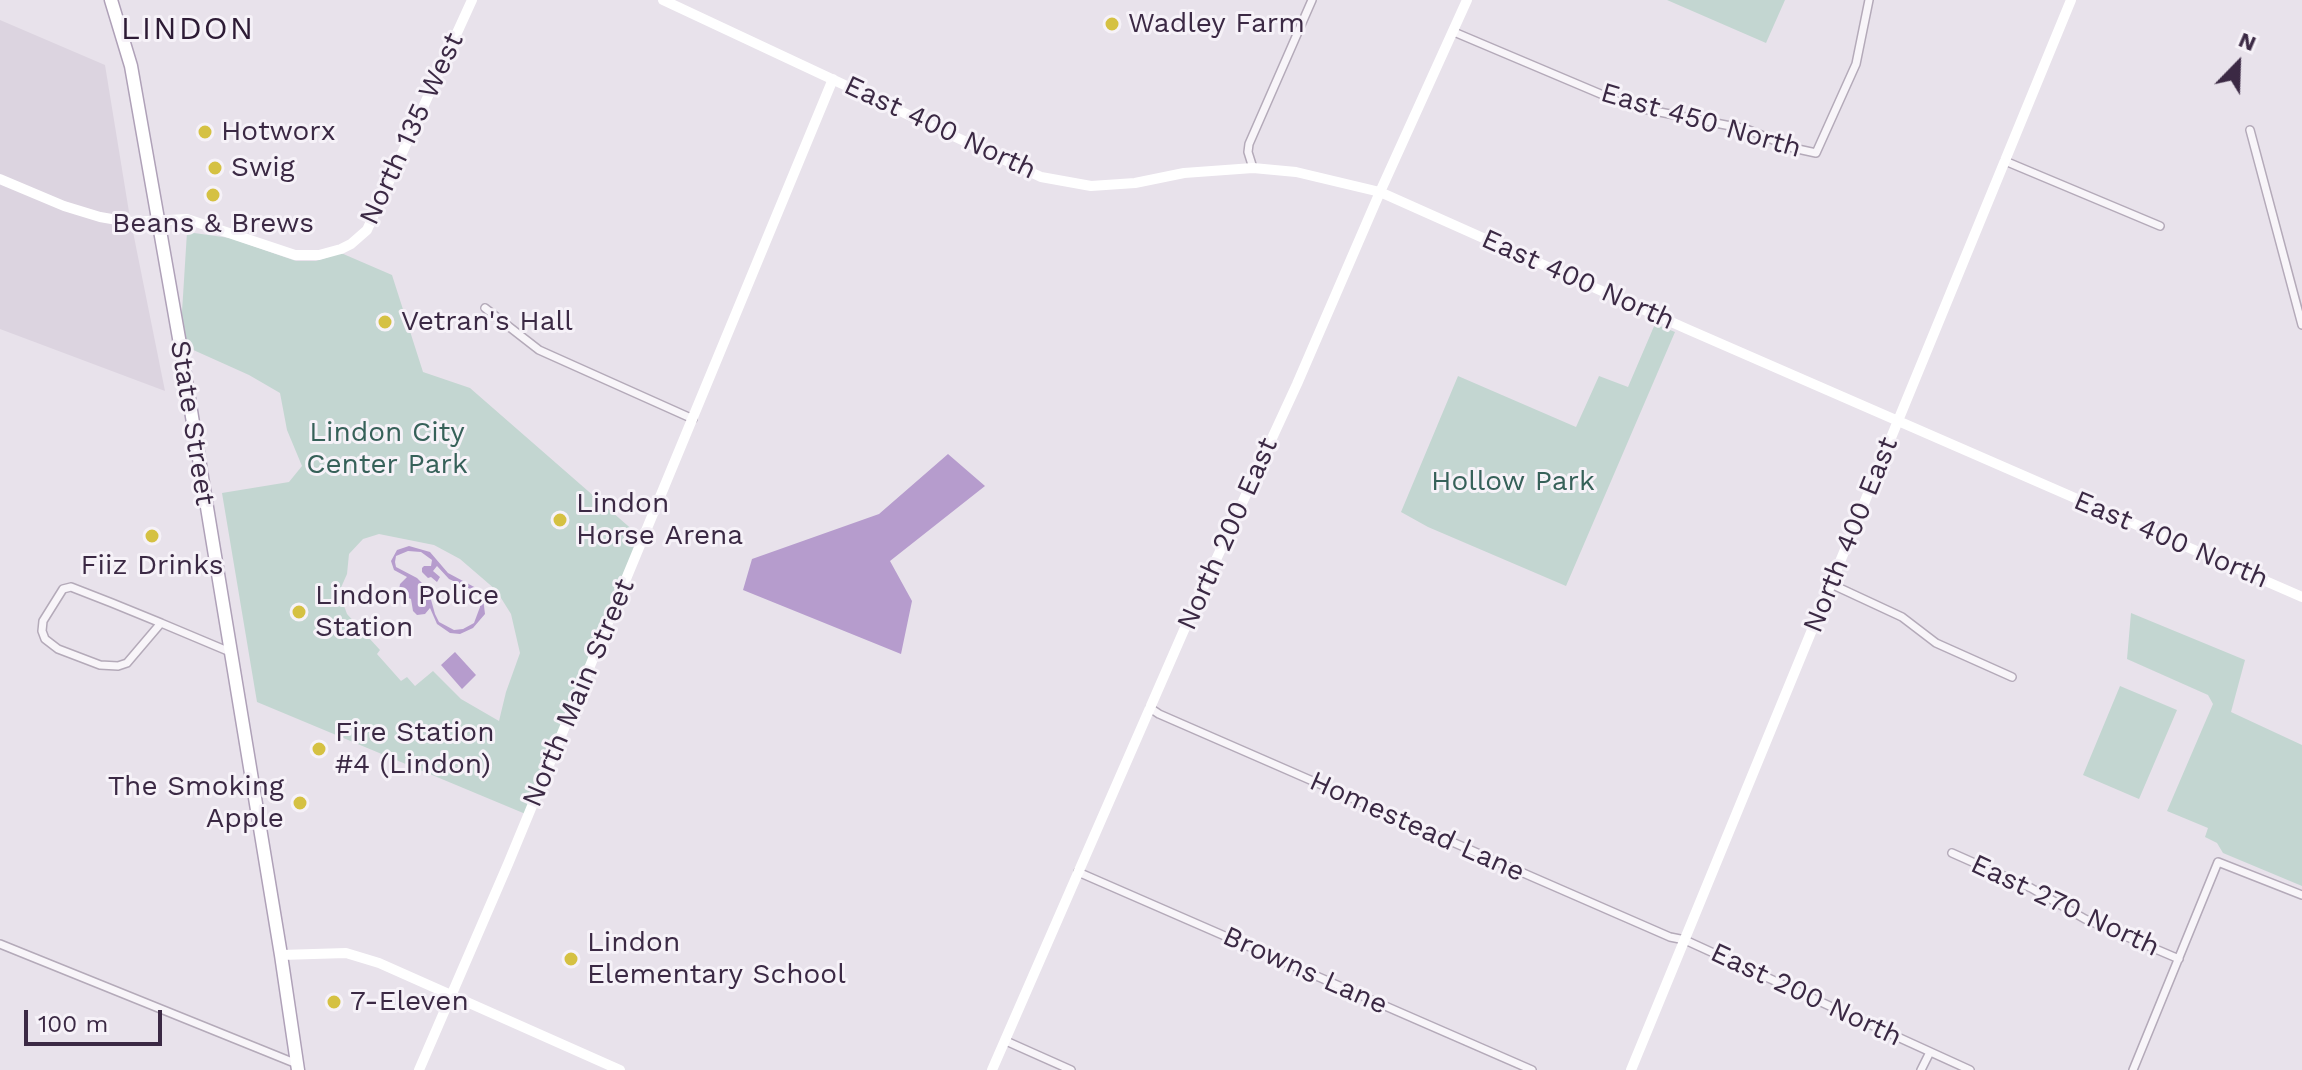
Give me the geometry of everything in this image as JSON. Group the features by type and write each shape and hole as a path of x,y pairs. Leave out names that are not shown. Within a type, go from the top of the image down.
{"main road":[{"name":"State Street","path":"111,0 131,66 281,955"},
{"path":"281,955 297,1067"}],"street":[{"name":"North 135 West","path":"156,219 187,219 295,255 319,255 351,244 367,230 472,0"},
{"name":"East 400 North","path":"663,0 1041,177 1091,186 1135,183 1184,173 1253,168 1296,172 1380,192 2302,597"},
{"path":"1253,168 1249,144 1312,0"},
{"name":"North 200 East","path":"992,1070 1251,479 1297,384 1467,0"},
{"name":"East 450 North","path":"1454,32 1629,106 1746,129 1793,148 1816,153 1856,64 1869,0"},
{"name":"North 400 East","path":"1631,1070 2071,0"},
{"name":"North Main Street","path":"419,1070 508,864 833,79"},
{"path":"2250,130 2302,325"},
{"path":"2005,161 2160,226"},
{"path":"0,179 64,206 100,217 129,222 156,219"},
{"path":"485,308 539,350 693,419"},
{"path":"1831,584 1902,617 1936,643 2012,677"},
{"path":"161,623 127,663 109,667 58,649 45,639 42,631 43,621 63,589 71,587 161,623 230,652"},
{"name":"Homestead Lane","path":"1150,708 1670,937 1685,940"},
{"name":"East 270 North","path":"1952,853 2031,888 2085,919 2179,959"},
{"path":"2133,1070 2218,862 2302,895"},
{"name":"Browns Lane","path":"1078,872 1532,1070"},
{"name":"East 200 North","path":"1685,940 1970,1070"},
{"path":"0,944 297,1067"},
{"path":"281,955 346,953 379,963 620,1070"},
{"path":"1006,1041 1071,1070"},
{"path":"1921,1070 1930,1052"}],"shaded area":[{"path":"0,20 105,65 129,212 165,391 0,329"},
{"path":"948,454 985,486 890,561 912,601 901,654 743,590 752,559 879,514"},
{"path":"409,546 430,552 448,573 478,589 485,614 473,628 460,634 450,633 437,624 430,608 425,614 417,615 413,611 411,599 399,590 407,577 394,570 391,561 397,550","holes":["408,551 421,552 432,560 431,566 422,568 428,578 437,582 440,577 433,571 437,566 449,579 475,591 480,607 474,623 454,630 439,622 424,585 396,567 396,556"]},
{"path":"455,652 476,675 462,689 441,665"}],"green space":[{"path":"1667,0 1785,0 1766,43"},
{"name":"Lindon City Center Park","path":"187,232 230,238 296,261 316,261 341,253 392,275 423,372 470,388 643,539 528,815 257,702 222,493 289,482 302,466 287,430 280,393 249,375 180,344","holes":["379,534 434,545 460,559 496,590 511,614 520,653 499,721 461,699 433,671 415,686 407,677 401,681 377,654 380,650 347,614 339,592 347,574 349,554 363,539"]},
{"name":"Hollow Park","path":"1655,324 1675,332 1566,586 1428,527 1401,512 1458,376 1576,427 1599,376 1628,387"},
{"path":"2131,613 2245,660 2231,712 2302,745 2302,886 2223,853 2217,843 2205,837 2208,828 2167,811 2213,704 2208,695 2127,659"},
{"path":"2120,686 2177,710 2139,799 2083,775"}],"place":[{"name":"Wadley Farm","path":"1112,24"},
{"name":"Hotworx","path":"205,132"},
{"name":"Swig","path":"215,168"},
{"name":"Beans & Brews","path":"213,195"},
{"name":"Vetran's Hall","path":"385,322"},
{"name":"Lindon Horse Arena","path":"560,520"},
{"name":"Fiiz Drinks","path":"152,536"},
{"name":"Lindon Police Station","path":"299,612"},
{"name":"Fire Station #4 (Lindon)","path":"319,749"},
{"name":"The Smoking Apple","path":"300,803"},
{"name":"Lindon Elementary School","path":"571,959"},
{"name":"7-Eleven","path":"334,1002"}],"district":[{"name":"LINDON","path":"188,30"}]}
